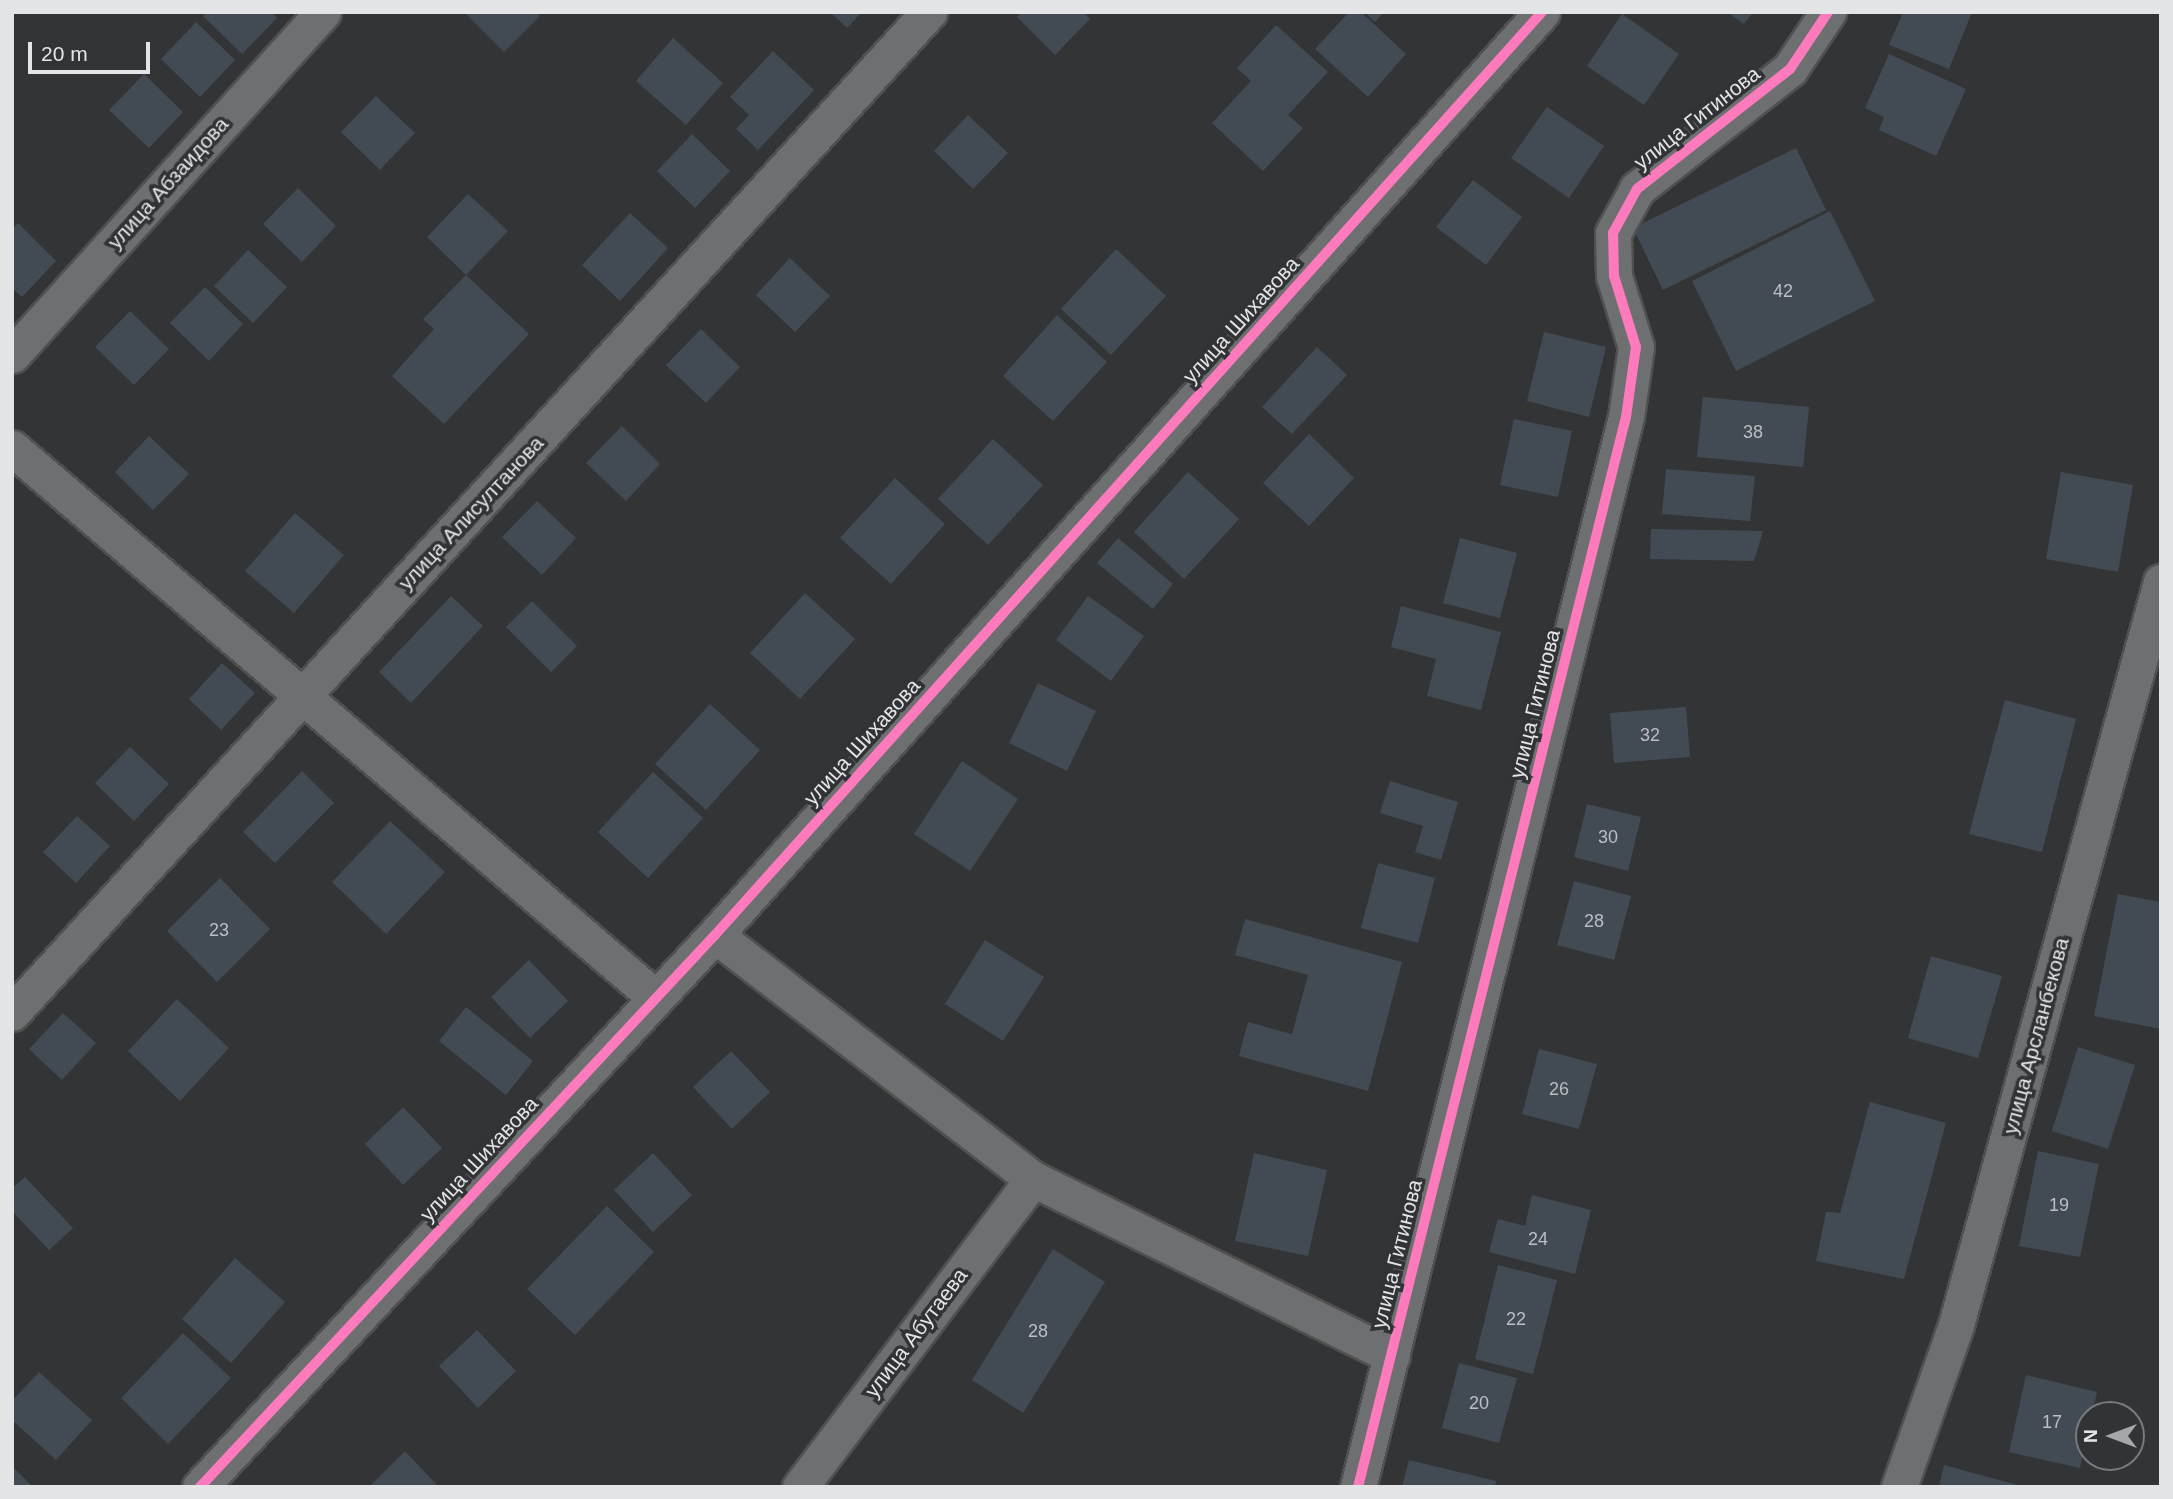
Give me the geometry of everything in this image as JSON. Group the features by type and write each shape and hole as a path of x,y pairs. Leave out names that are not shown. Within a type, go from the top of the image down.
{"street":[{"name":"улица Абзаидова","path":"12,355 323,12"},
{"name":"улица Алисултанова","path":"12,1013 929,12"},
{"name":"улица Шихавова","path":"200,1487 715,934 1542,12"},
{"name":"улица Гитинова","path":"1358,1487 1626,416 1636,347 1614,276 1613,233 1637,189 1790,69 1828,12"},
{"path":"12,448 305,693 656,998"},
{"name":"улица Арсланбекова","path":"1899,1487 1956,1325 2161,582"},
{"path":"715,934 1033,1179 1392,1356"},
{"name":"улица Абутаева","path":"800,1487 1033,1179"}],"building":[{"path":"207,12 271,12 277,18 242,54 203,16"},
{"path":"535,12 540,16 504,52 466,14"},
{"path":"830,12 862,12 847,28"},
{"path":"1022,12 1084,12 1090,19 1055,55 1017,17"},
{"path":"1349,12 1361,12 1406,54 1368,97 1315,49"},
{"path":"1364,12 1384,12 1375,22"},
{"path":"1727,12 1753,12 1744,24"},
{"path":"1903,12 1972,12 1949,69 1889,45"},
{"path":"1622,14 1679,54 1644,105 1587,66"},
{"path":"196,22 235,60 200,97 161,59"},
{"path":"1276,25 1328,72 1288,115 1303,128 1263,171 1212,123 1251,81 1237,68"},
{"path":"673,38 723,83 686,125 636,81"},
{"path":"773,51 814,90 758,150 736,129 749,115 730,97"},
{"path":"1889,54 1966,89 1936,156 1879,130 1884,117 1865,108"},
{"path":"144,74 183,112 149,148 109,110"},
{"path":"376,96 415,133 380,170 341,132"},
{"path":"1547,107 1604,146 1569,198 1511,158"},
{"path":"968,115 1008,153 973,189 934,151"},
{"path":"692,134 730,171 695,208 657,171"},
{"path":"1796,148 1826,210 1663,290 1633,228"},
{"path":"1473,180 1522,217 1486,265 1436,227"},
{"path":"298,188 336,226 302,262 263,224"},
{"path":"468,194 508,231 466,275 427,237"},
{"path":"1830,211 1875,301 1736,371 1692,281"},
{"path":"630,213 668,248 620,301 582,265"},
{"path":"18,223 56,261 22,297 12,288 12,229"},
{"path":"1116,249 1166,296 1111,355 1061,309"},
{"path":"248,250 287,287 253,323 214,286"},
{"path":"790,258 830,296 795,332 756,295"},
{"path":"466,275 529,334 444,424 392,376 434,329 423,319"},
{"path":"205,287 243,324 209,361 170,323"},
{"path":"130,311 169,349 134,385 95,347"},
{"path":"1057,315 1107,362 1053,421 1003,376"},
{"path":"701,329 740,367 706,403 666,365"},
{"path":"1544,332 1606,347 1589,417 1527,401"},
{"path":"1317,347 1347,375 1292,434 1262,407"},
{"path":"1703,397 1809,407 1803,467 1697,457"},
{"path":"1514,419 1572,431 1558,497 1500,485"},
{"path":"622,426 660,464 626,501 586,463"},
{"path":"1309,434 1354,478 1309,526 1263,483"},
{"path":"149,436 189,474 153,510 115,472"},
{"path":"993,439 1043,485 988,545 938,499"},
{"path":"1666,469 1755,476 1750,521 1662,514"},
{"path":"1188,472 1239,519 1184,579 1134,532"},
{"path":"2061,472 2133,485 2118,572 2046,559"},
{"path":"895,478 945,524 891,584 840,538"},
{"path":"537,501 576,538 542,575 502,537"},
{"path":"295,513 344,555 294,613 245,571"},
{"path":"1651,529 1763,531 1754,561 1650,559"},
{"path":"1118,538 1173,584 1153,609 1097,563"},
{"path":"1460,538 1517,553 1500,618 1443,603"},
{"path":"805,593 855,639 800,699 750,653"},
{"path":"451,596 483,626 411,703 379,672"},
{"path":"1088,596 1144,636 1111,681 1056,640"},
{"path":"532,601 577,646 551,672 506,627"},
{"path":"1401,606 1501,632 1481,710 1427,696 1436,659 1391,647"},
{"path":"222,663 255,693 221,730 189,699"},
{"path":"1038,683 1096,711 1067,771 1009,743"},
{"path":"2005,700 2076,719 2042,852 1969,834"},
{"path":"710,704 760,750 706,810 655,764"},
{"path":"1686,707 1690,757 1614,763 1610,713"},
{"path":"130,747 169,784 134,821 95,783"},
{"path":"962,761 1018,799 970,871 914,834"},
{"path":"302,771 334,803 275,863 243,832"},
{"path":"653,772 703,818 648,878 598,832"},
{"path":"1390,781 1458,802 1441,860 1415,852 1423,826 1380,813"},
{"path":"1587,804 1641,817 1628,871 1574,857"},
{"path":"77,816 110,846 76,883 43,852"},
{"path":"390,821 445,872 386,934 332,882"},
{"path":"1378,863 1435,878 1418,943 1361,928"},
{"path":"220,878 270,929 217,982 167,931"},
{"path":"1574,881 1631,896 1614,960 1557,945"},
{"path":"2118,894 2161,902 2161,1029 2094,1016"},
{"path":"1245,919 1402,962 1368,1091 1239,1056 1248,1022 1292,1034 1308,975 1235,955"},
{"path":"985,940 1044,977 1003,1041 945,1004"},
{"path":"1931,956 2002,976 1978,1058 1908,1038"},
{"path":"529,960 568,1001 530,1038 491,997"},
{"path":"177,999 229,1048 180,1101 128,1051"},
{"path":"466,1007 533,1061 506,1095 439,1041"},
{"path":"63,1013 96,1043 62,1080 29,1049"},
{"path":"2078,1047 2135,1065 2108,1149 2052,1131"},
{"path":"1539,1049 1597,1064 1579,1129 1522,1114"},
{"path":"731,1051 770,1092 732,1129 693,1087"},
{"path":"1870,1102 1946,1123 1904,1279 1816,1261 1826,1212 1840,1213"},
{"path":"403,1107 442,1148 403,1185 365,1144"},
{"path":"2038,1151 2099,1164 2080,1257 2019,1246"},
{"path":"653,1153 692,1195 653,1232 614,1190"},
{"path":"1254,1153 1327,1170 1308,1256 1235,1241"},
{"path":"25,1177 73,1228 49,1250 12,1211 12,1188"},
{"path":"1532,1195 1591,1210 1575,1274 1489,1252 1498,1219 1525,1226"},
{"path":"607,1206 654,1252 575,1335 527,1289"},
{"path":"1053,1249 1105,1282 1023,1413 972,1380"},
{"path":"235,1258 285,1302 231,1363 182,1319"},
{"path":"1498,1265 1557,1280 1533,1374 1475,1359"},
{"path":"477,1330 516,1371 478,1408 439,1366"},
{"path":"183,1333 231,1378 168,1444 121,1398"},
{"path":"1459,1363 1517,1378 1499,1443 1442,1428"},
{"path":"39,1372 92,1420 56,1460 12,1420 12,1401"},
{"path":"2026,1375 2097,1392 2095,1401 2075,1401 2075,1467 2009,1452"},
{"path":"405,1451 439,1487 369,1487"},
{"path":"1409,1460 1496,1481 1495,1487 1402,1487"},
{"path":"1944,1465 2021,1486 2021,1487 1939,1487"},
{"path":"12,1466 33,1487 12,1487"}],"cycle path":[{"path":"200,1487 715,935 1542,12"},
{"path":"1358,1487 1626,417 1636,347 1614,276 1613,233 1637,189 1790,69 1828,12"}]}
